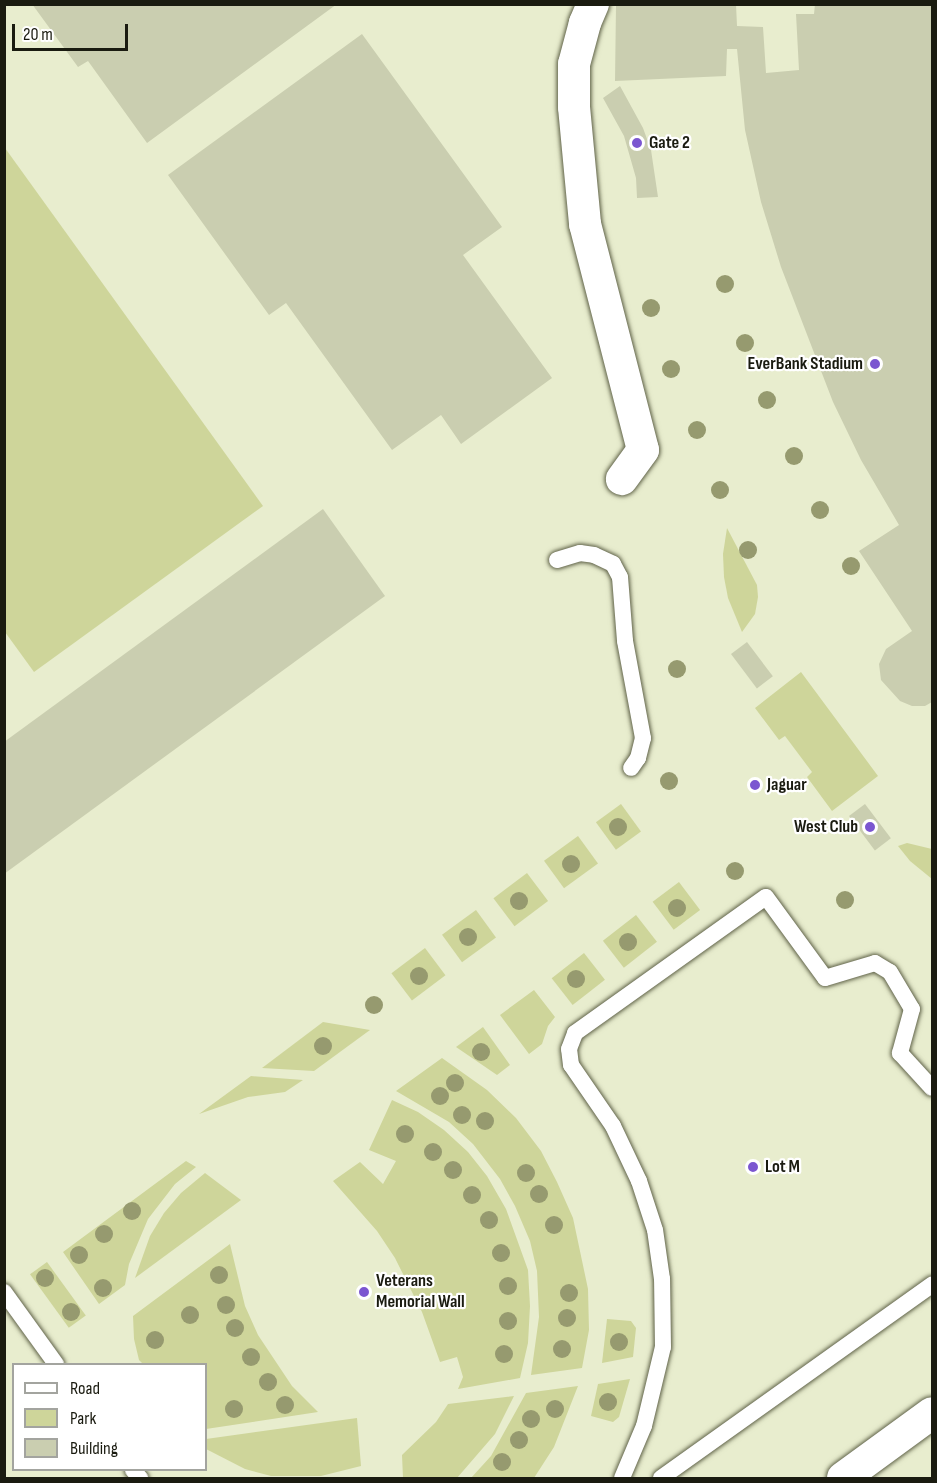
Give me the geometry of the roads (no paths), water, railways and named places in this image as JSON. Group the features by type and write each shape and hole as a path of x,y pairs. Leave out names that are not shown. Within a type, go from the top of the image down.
{"street":[{"path":"593,4 585,23 574,64 574,106 585,224 642,450 622,479"},
{"path":"843,1479 933,1413"}],"lane":[{"path":"557,560 580,553 594,555 613,564 620,577 625,641 643,738 638,758 631,768"},
{"path":"622,1479 644,1426 663,1347 662,1279 655,1230 639,1181 613,1126 571,1065 569,1049 575,1033 766,897 825,978 875,963 890,972 912,1009 900,1053 933,1088"},
{"path":"661,1479 933,1285"},
{"path":"4,1292 55,1363"}],"place":[{"name":"Gate 2","path":"637,143"},
{"name":"EverBank Stadium","path":"875,364"},
{"name":"Jaguar","path":"755,785"},
{"name":"West Club","path":"870,827"},
{"name":"Lot M","path":"753,1167"},
{"name":"Veterans Memorial Wall","path":"364,1292"}]}
